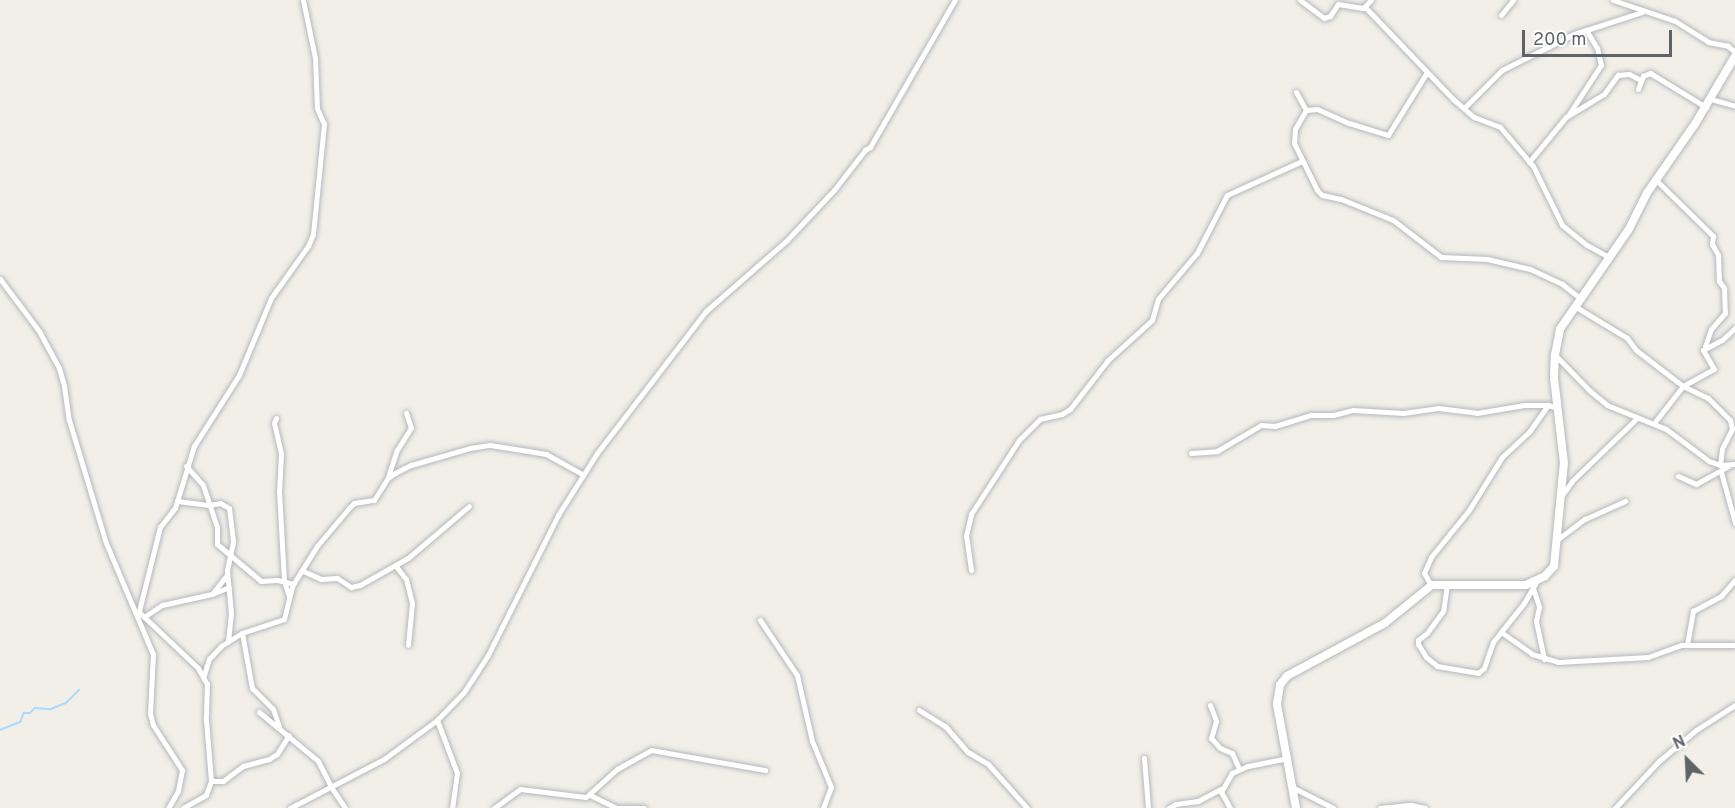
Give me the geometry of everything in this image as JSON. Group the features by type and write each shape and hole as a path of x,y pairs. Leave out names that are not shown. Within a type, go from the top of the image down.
{"street":[{"path":"140,615 160,527 175,508 194,446 238,375 271,298 308,246 313,234 324,124 318,108 315,58 303,0"},
{"path":"290,808 384,759 437,720 464,692 488,656 558,514 582,474 670,354 706,311 787,240 870,147 955,0"},
{"path":"1300,0 1324,18 1340,4 1365,7 1464,108 1480,120 1500,127 1529,162 1546,189 1562,225 1581,241 1610,258"},
{"path":"1365,7 1371,0"},
{"path":"1501,15 1513,0"},
{"path":"1447,584 1443,611 1427,633 1417,641 1431,663 1441,668 1481,672 1493,642 1535,585 1554,566 1564,463 1555,355 1560,329 1629,229 1656,180 1711,99 1735,54 1728,46 1708,42 1675,21 1642,12 1613,0"},
{"path":"1464,108 1502,70 1586,30 1642,12"},
{"path":"1529,162 1568,116 1601,65 1597,48 1586,30"},
{"path":"1306,110 1317,109 1386,136 1396,125 1427,72"},
{"path":"1638,89 1641,80 1650,73 1706,107"},
{"path":"1568,116 1604,94 1619,74 1629,74 1641,80"},
{"path":"1296,92 1306,110"},
{"path":"1711,99 1735,106"},
{"path":"1306,110 1293,135 1294,143 1322,195 1341,199 1393,219 1440,256 1487,259 1530,269 1562,284 1581,299"},
{"path":"971,570 966,536 971,514 1019,440 1040,419 1057,416 1070,409 1108,360 1152,321 1158,298 1201,248 1227,195 1302,161"},
{"path":"1654,423 1683,386 1714,369 1714,365 1704,355 1711,329 1725,314 1724,288 1719,280 1718,255 1712,244 1713,236 1656,180"},
{"path":"0,279 39,331 59,368 69,420 106,543 140,615 153,654 150,713 153,725 182,770 181,785 168,808"},
{"path":"1576,307 1627,338 1636,350 1683,386 1708,398 1731,422 1732,429 1720,454 1721,468 1735,523"},
{"path":"1706,346 1722,340 1735,328"},
{"path":"1555,355 1598,398 1616,410 1654,423 1671,432 1699,455 1721,468"},
{"path":"1191,453 1217,451 1261,425 1275,426 1310,415 1333,415 1352,410 1412,412 1438,408 1477,413 1524,405 1548,405 1558,408"},
{"path":"1431,585 1424,573 1431,556 1478,498 1500,460 1511,446 1529,432 1548,405"},
{"path":"204,675 209,659 228,642 242,633 284,619 294,584 317,546 354,503 374,500 388,478 397,450 411,428 406,413"},
{"path":"276,418 274,423 281,454 279,490 284,581 289,597"},
{"path":"1562,495 1572,482 1637,418"},
{"path":"388,478 420,462 470,448 490,445 546,454 582,474"},
{"path":"1678,476 1696,484 1721,468 1732,465"},
{"path":"186,466 201,480 217,527 216,543 261,581 284,581 294,584"},
{"path":"177,501 209,505 220,503 229,508 233,529 227,575 231,613 228,642"},
{"path":"1558,539 1585,519 1625,501"},
{"path":"303,571 321,579 337,578 351,587 380,575 395,565 438,534 469,506"},
{"path":"395,565 406,579 412,603 408,645"},
{"path":"212,594 220,580 227,575"},
{"path":"1687,645 1693,611 1720,596 1735,580"},
{"path":"1296,808 1277,704 1280,685 1287,676 1385,623 1431,585 1535,585"},
{"path":"1535,585 1539,607 1536,621 1544,659"},
{"path":"140,615 162,605 212,594 229,587"},
{"path":"140,615 204,675 208,688 205,712 211,781 206,795 183,808"},
{"path":"760,620 797,675 818,758 830,779 831,787 824,805 830,808"},
{"path":"1501,632 1544,659 1558,662 1648,657 1687,645 1735,645"},
{"path":"242,633 252,688 273,709 280,727"},
{"path":"1210,705 1216,721 1211,738 1220,747 1232,753 1239,769"},
{"path":"1615,808 1659,761 1696,730 1735,705"},
{"path":"919,710 945,726 968,753 992,768 1027,808"},
{"path":"259,712 280,727 318,761 345,808"},
{"path":"437,720 457,773 452,808"},
{"path":"211,781 223,781 243,766 269,759 277,754 289,735"},
{"path":"494,808 520,789 581,797 590,795 617,769 651,750 765,770"},
{"path":"1144,758 1148,808"},
{"path":"1169,808 1176,804 1198,801 1221,789 1239,769 1288,758"},
{"path":"1294,788 1333,808"},
{"path":"1221,789 1230,808"},
{"path":"590,795 617,808 636,806 644,808"},
{"path":"1380,808 1405,805 1425,808"}],"waterway":[{"path":"0,730 20,722 24,713 30,713 35,708 51,709 66,703 79,690"}]}
